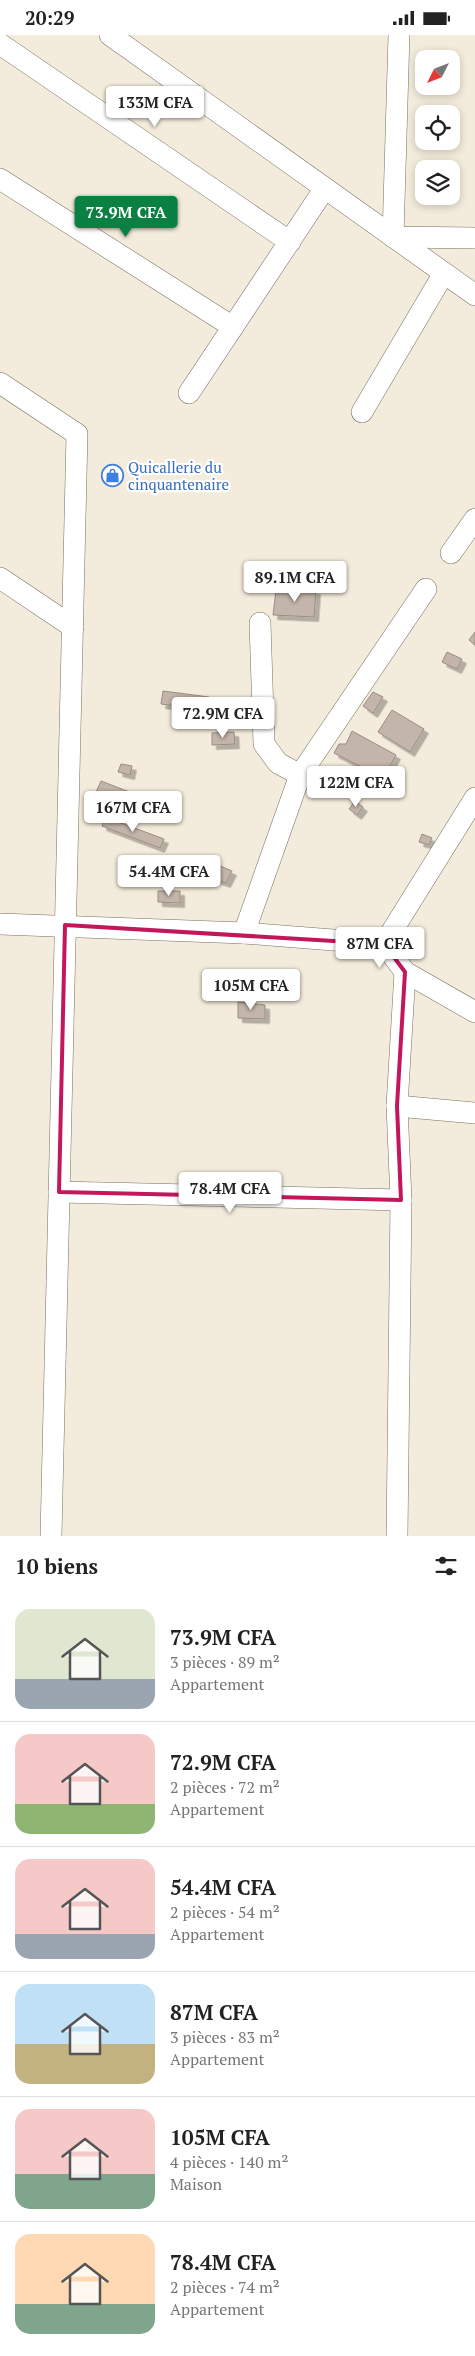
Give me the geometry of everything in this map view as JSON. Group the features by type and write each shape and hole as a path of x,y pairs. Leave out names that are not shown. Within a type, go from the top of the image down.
{"street":[{"path":"110,35 475,295"},
{"path":"394,237 399,35"},
{"path":"0,44 290,242"},
{"path":"0,179 233,327"},
{"path":"189,393 325,188"},
{"path":"394,237 475,238"},
{"path":"362,412 444,273"},
{"path":"0,383 77,434 51,1536"},
{"path":"451,553 475,519"},
{"path":"0,578 72,627"},
{"path":"244,933 300,775 426,589"},
{"path":"260,623 264,744 278,763 300,775"},
{"path":"384,944 475,798"},
{"path":"0,924 244,933 384,944 405,973 475,1012"},
{"path":"397,1536 401,1200 397,1106 405,973"},
{"path":"397,1106 475,1113"},
{"path":"59,1192 401,1200"}],"highlighted area":[{"path":"65,925 384,944 405,972 397,1106 401,1200 59,1192"}],"building":[{"path":"276,590 316,590 314,617 273,615"},
{"path":"475,632 475,645 469,640"},
{"path":"447,652 462,659 457,669 442,662"},
{"path":"163,691 209,697 207,710 161,704"},
{"path":"373,692 383,697 373,713 363,706"},
{"path":"392,710 424,729 410,752 378,732"},
{"path":"352,731 396,755 383,778 334,753 339,744 346,744"},
{"path":"234,732 235,744 212,745 212,733"},
{"path":"121,764 132,766 130,775 118,772"},
{"path":"101,781 140,796 132,818 91,803"},
{"path":"355,801 363,807 357,815 349,809"},
{"path":"105,817 164,839 160,848 102,826"},
{"path":"422,834 432,838 429,845 419,842"},
{"path":"197,856 232,871 226,883 189,870"},
{"path":"158,891 180,891 180,903 158,902"},
{"path":"238,1002 265,1005 265,1019 238,1018"}],"place":[{"name":"Quicallerie du cinquantenaire","path":"112,476"}]}
